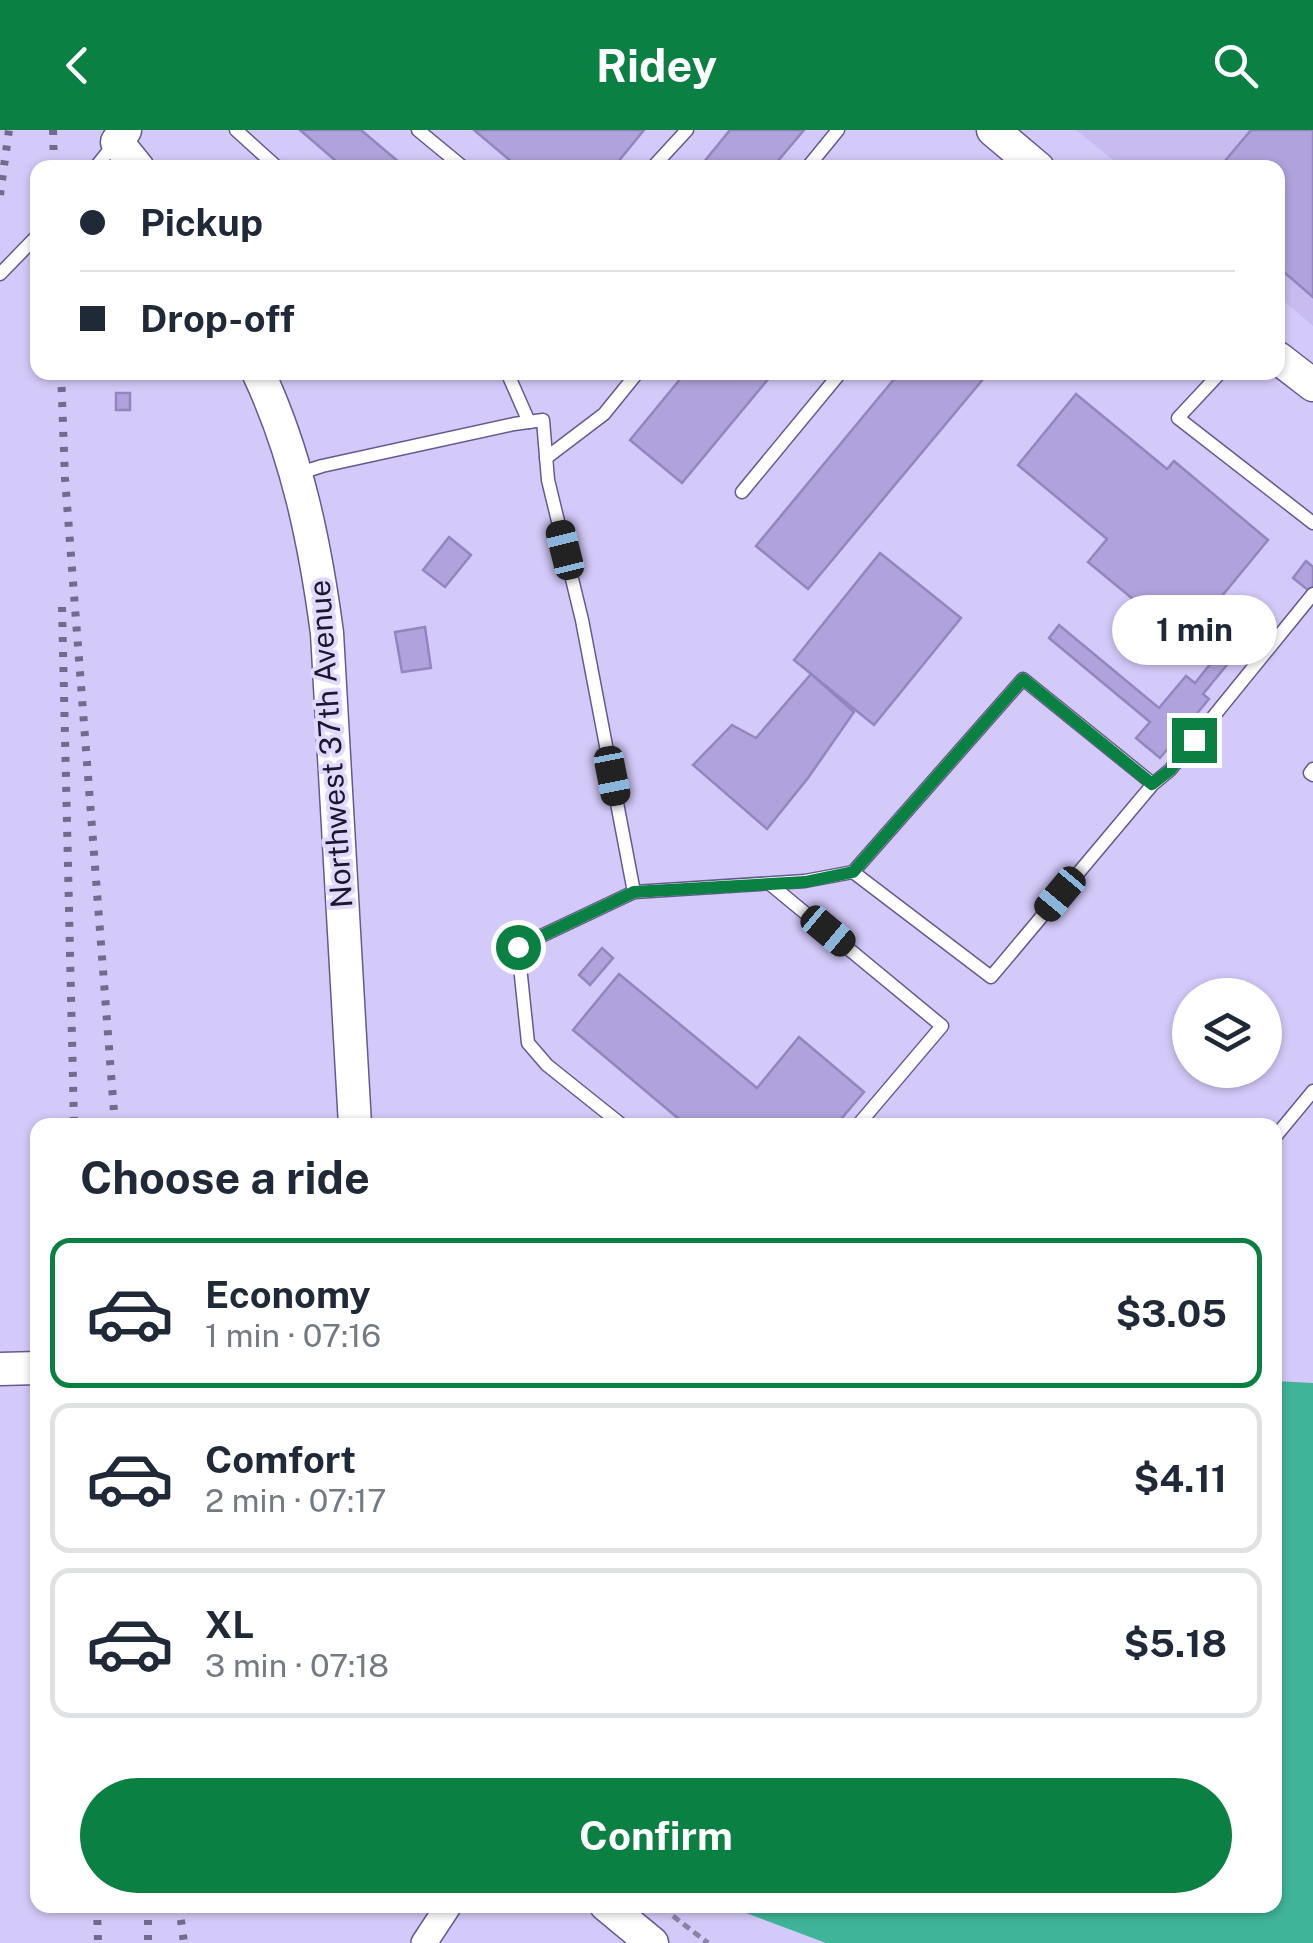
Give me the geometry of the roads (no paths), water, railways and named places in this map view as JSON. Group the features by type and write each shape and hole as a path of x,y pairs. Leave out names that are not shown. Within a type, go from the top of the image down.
{"street":[{"path":"993,130 1021,160"},
{"path":"121,136 134,160"},
{"path":"1285,364 1313,386"},
{"name":"Northwest 37th Avenue","path":"262,380 297,474 320,580 355,1118"},
{"path":"0,1370 30,1368"},
{"path":"424,1943 444,1913"},
{"path":"616,1913 652,1943"}],"lane":[{"path":"236,130 269,160"},
{"path":"418,130 454,160"},
{"path":"659,160 687,130"},
{"path":"814,160 838,130"},
{"path":"102,160 121,136"},
{"path":"0,274 30,243"},
{"path":"511,380 529,422"},
{"path":"546,458 604,414 632,380"},
{"path":"742,492 834,380"},
{"path":"1214,380 1178,418 1313,524"},
{"path":"297,474 543,420 548,480 582,620 634,892"},
{"path":"853,872 991,977 1152,784 1170,770 1313,594"},
{"path":"613,1118 547,1065 528,1043 518,947 634,892 805,882 853,872 1023,679 1152,784"},
{"path":"770,884 942,1026 864,1118"},
{"path":"1282,1130 1313,1092"}],"railway":[{"path":"0,195 9,130"},
{"path":"53,130 54,160"},
{"path":"61,380 65,478 114,1118"},
{"path":"62,607 74,1118"},
{"path":"97,1913 98,1943"},
{"path":"148,1913 148,1943"},
{"path":"180,1913 184,1943"}]}
